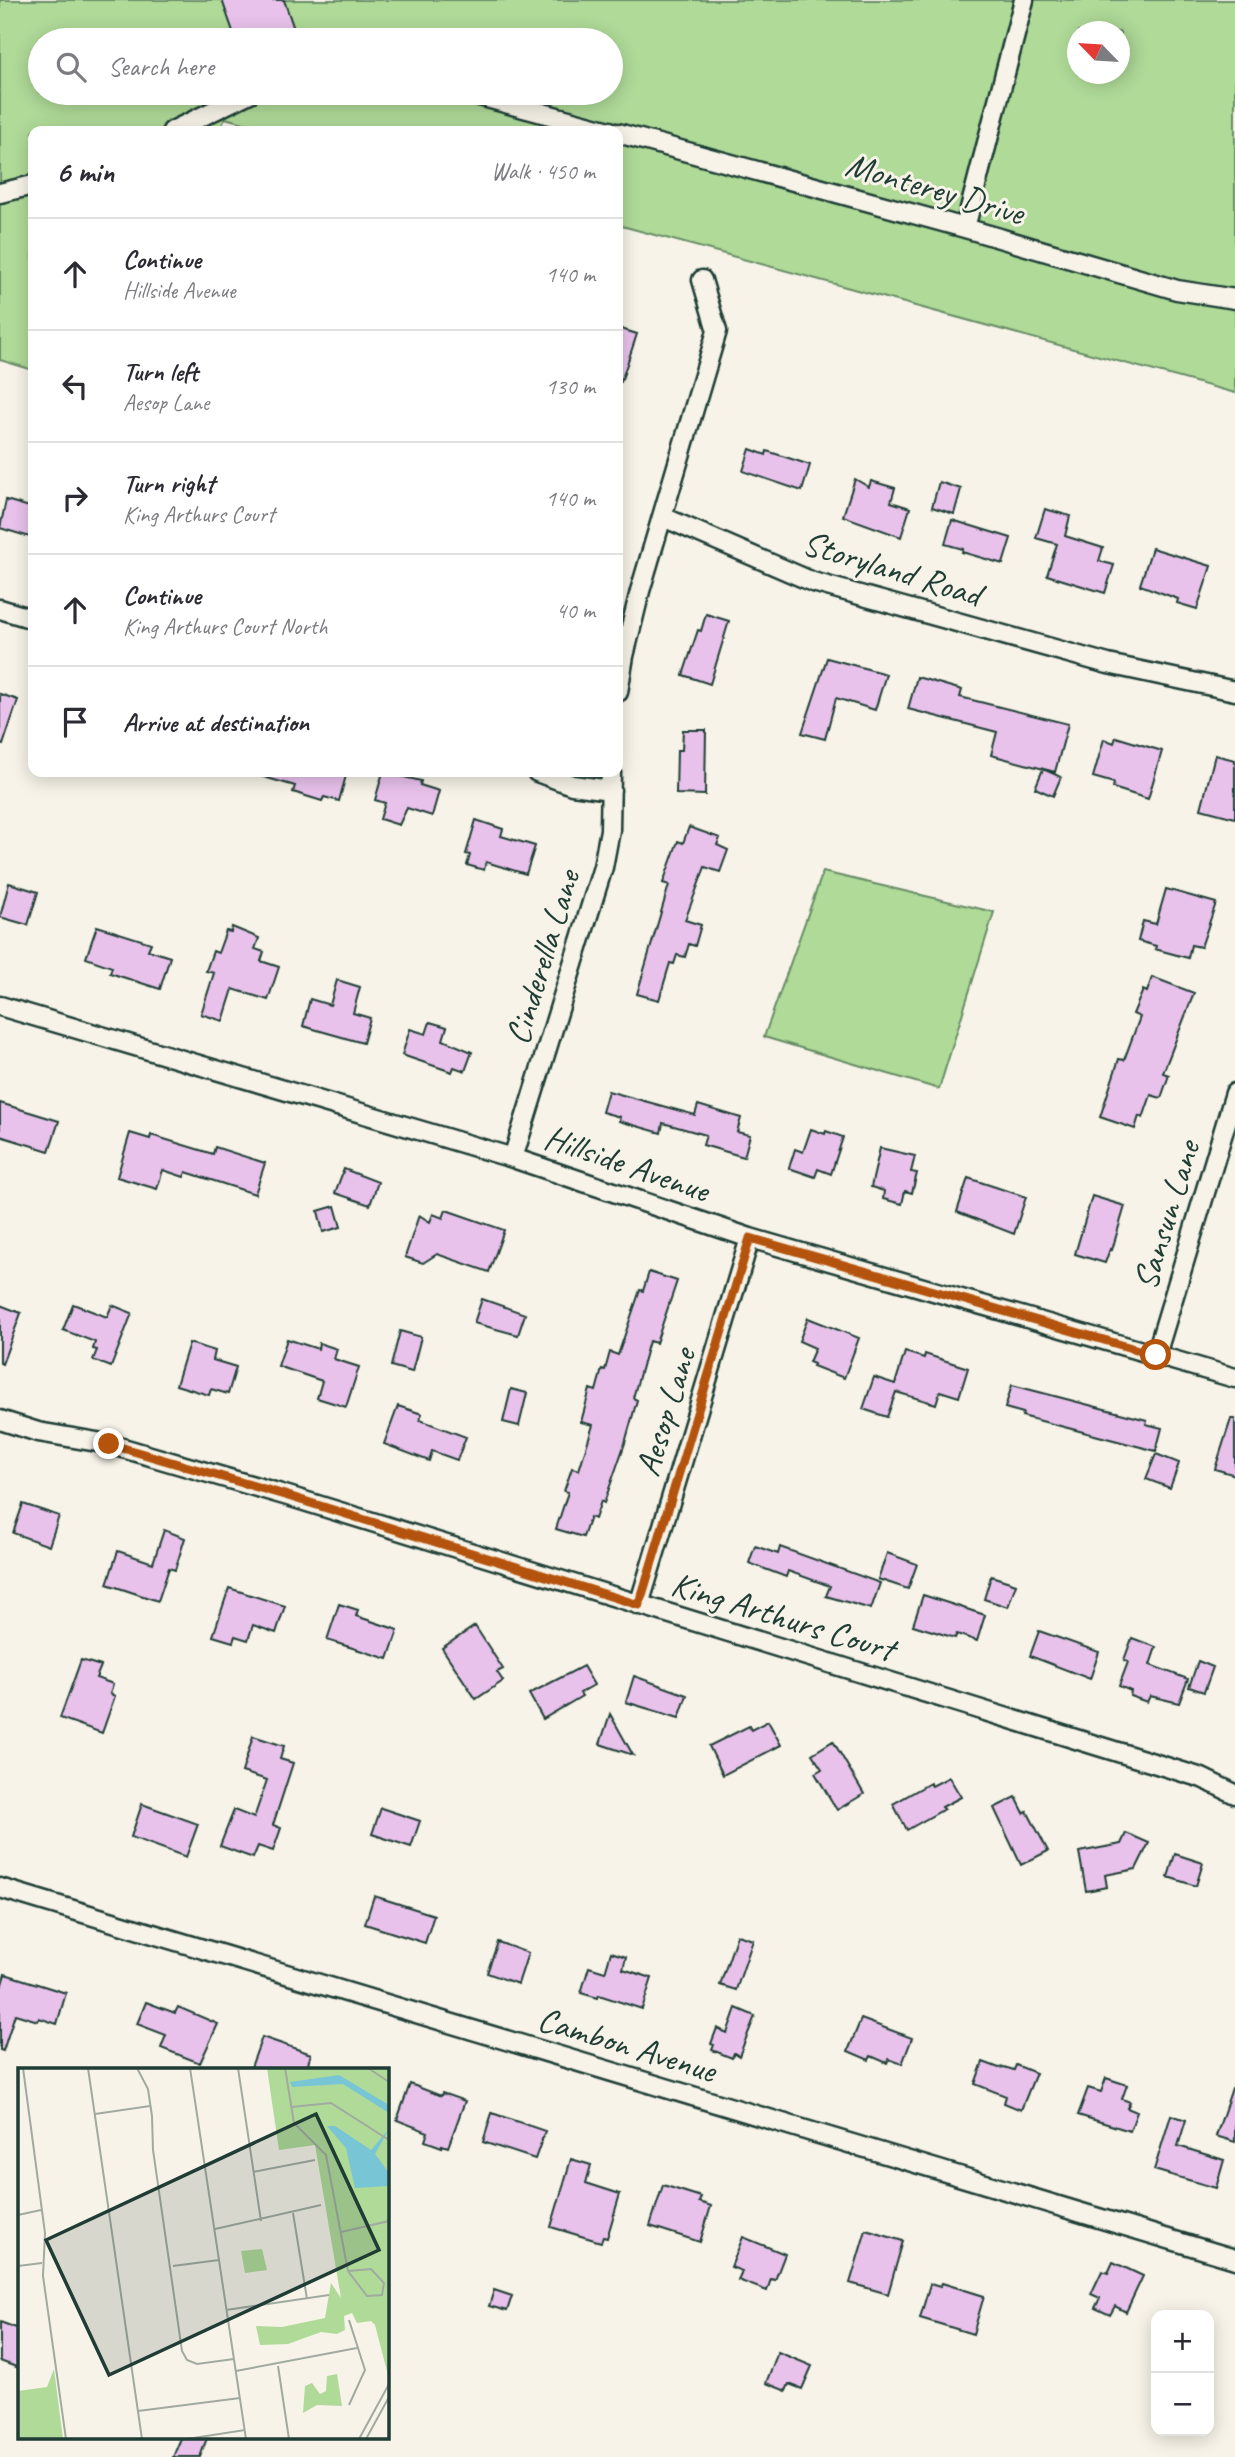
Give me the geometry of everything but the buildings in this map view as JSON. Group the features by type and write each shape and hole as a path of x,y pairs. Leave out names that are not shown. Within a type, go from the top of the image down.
{"street":[{"path":"965,228 1024,0"},
{"path":"182,126 225,105"},
{"path":"513,105 591,126"},
{"name":"Monterey Drive","path":"623,134 965,228 1177,290 1235,299"},
{"path":"0,193 28,186"},
{"path":"623,662 640,591 717,331 702,280"},
{"name":"Storyland Road","path":"663,517 813,582 1108,664 1235,691"},
{"path":"0,609 28,617"},
{"path":"550,777 572,785 611,781"},
{"name":"Cinderella Lane","path":"513,1158 603,867 610,830 611,781"},
{"name":"Hillside Avenue","path":"0,1006 513,1158 750,1238 1235,1378"},
{"name":"Sansun Lane","path":"1156,1355 1235,1093"},
{"name":"Aesop Lane","path":"639,1605 750,1238"},
{"name":"King Arthurs Court","path":"0,1420 38,1432 109,1444 288,1496 1202,1778 1235,1794"},
{"name":"Cambon Avenue","path":"0,1888 202,1947 877,2154 1235,2259"}],"green space":[{"path":"0,0 1235,0 1235,393 623,226 623,126 255,126 225,118 222,126 28,126 28,368 0,360"},
{"path":"823,872 994,912 939,1089 764,1037"}],"route":[{"path":"109,1444 288,1496 639,1605 750,1238 1156,1355"}]}
